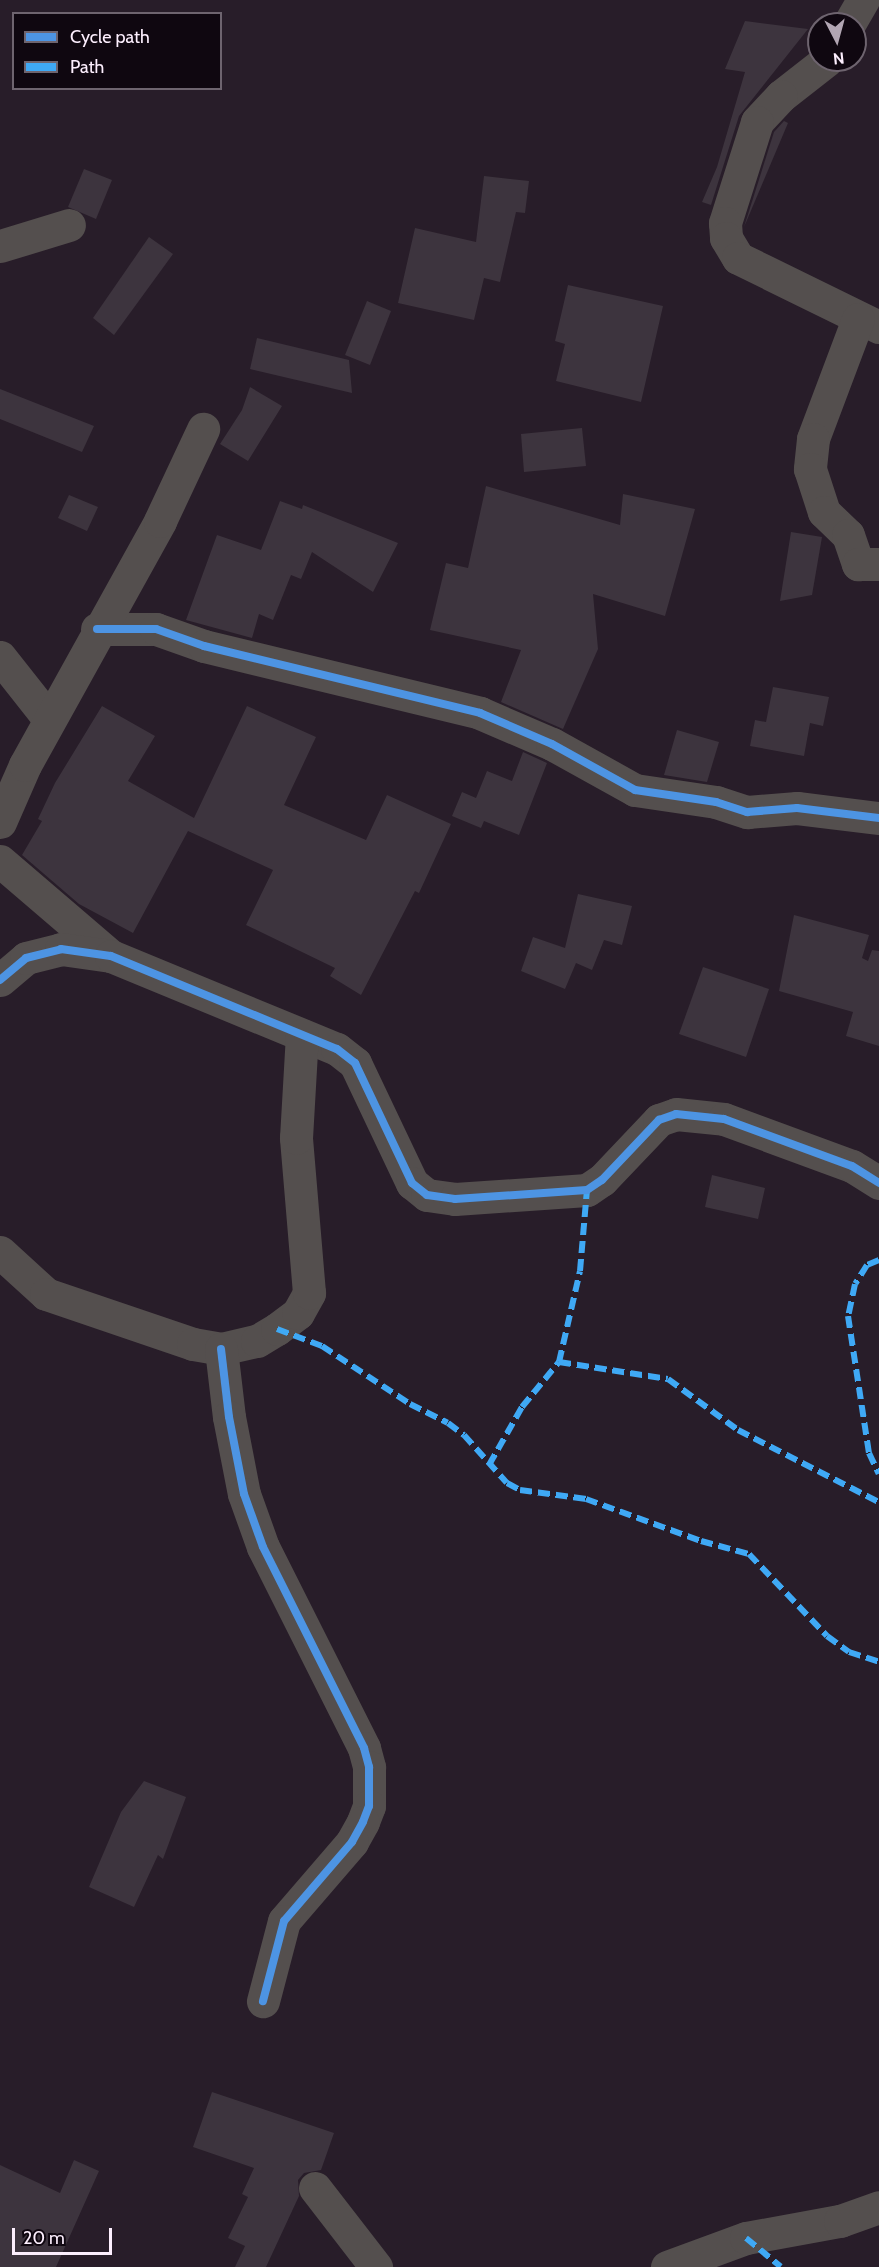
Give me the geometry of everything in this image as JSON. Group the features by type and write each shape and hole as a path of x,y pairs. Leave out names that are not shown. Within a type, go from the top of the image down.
{"street":[{"path":"812,72 781,96 758,123 725,223 726,238 738,258 868,323 813,438 810,469 824,512 848,535 858,564 879,564"},
{"path":"0,246 69,225"},
{"path":"0,822 49,719 97,628 160,521 203,429"},
{"path":"97,628 156,629 204,646 480,712 552,744 635,790 716,802 747,812 797,808 879,818"},
{"path":"0,657 49,719"},
{"path":"0,861 111,956"},
{"path":"0,980 26,958 61,949 111,956 337,1049 355,1063 412,1183 427,1195 455,1199 586,1190 602,1180 659,1120 676,1114 724,1119 745,1126 852,1166 879,1184"},
{"path":"0,1252 46,1294 193,1344 221,1349 256,1341 277,1329 298,1313 309,1293 296,1138 302,1035"},
{"path":"221,1349 229,1418 244,1494 259,1536 364,1748 369,1767 369,1806 363,1822 352,1842 307,1889 284,1921 263,2001"},
{"path":"315,2188 375,2267"},
{"path":"667,2267 747,2238 840,2221 879,2207"}],"building":[{"path":"745,21 807,29 739,116 711,205 702,202 717,167 745,72 725,69"},
{"path":"784,121 788,123 744,227 774,132"},
{"path":"84,169 112,180 96,219 68,207"},
{"path":"484,176 529,181 525,213 516,212 500,282 484,278 474,320 398,303 415,228 476,242"},
{"path":"149,237 173,254 114,335 93,318"},
{"path":"568,285 663,306 641,402 556,381 565,344 555,341"},
{"path":"367,301 391,311 370,365 345,355"},
{"path":"257,338 349,360 352,393 250,369"},
{"path":"250,387 282,406 248,461 220,444 242,410"},
{"path":"0,389 94,426 82,452 0,419"},
{"path":"582,428 586,466 524,472 521,434"},
{"path":"486,486 620,525 623,494 695,509 665,616 593,594 598,649 563,729 501,702 521,650 430,630 446,563 468,568"},
{"path":"69,495 98,507 87,531 58,518"},
{"path":"280,501 302,509 303,505 398,543 373,592 312,552 301,579 291,575 273,620 259,614 252,638 186,620 217,535 261,550"},
{"path":"791,532 822,537 812,595 780,601"},
{"path":"773,687 829,697 823,726 810,723 804,756 750,746 755,720 766,722"},
{"path":"102,706 155,736 128,781 194,818 247,706 316,737 284,805 366,840 387,795 451,824 419,893 415,891 361,995 330,976 335,968 246,925 273,870 188,831 133,933 79,904 22,855 42,821 38,819 55,783"},
{"path":"677,730 719,742 707,782 664,775"},
{"path":"523,752 547,763 519,835 484,821 481,828 452,816 462,792 476,798 487,771 512,781"},
{"path":"578,894 632,906 622,945 604,940 592,970 576,963 565,989 521,971 533,937 565,948"},
{"path":"794,915 869,935 862,958 868,961 872,950 879,951 879,1046 846,1036 853,1012 779,991"},
{"path":"703,967 769,989 746,1057 679,1034"},
{"path":"712,1175 765,1188 758,1219 705,1207"},
{"path":"144,1781 186,1797 163,1859 158,1855 134,1907 89,1887 121,1812"},
{"path":"212,2092 334,2133 321,2170 304,2173 298,2180 299,2196 266,2267 235,2267 245,2246 228,2238 248,2197 242,2194 254,2168 193,2147"},
{"path":"74,2160 99,2171 56,2267 0,2267 0,2165 60,2193"}],"marked path":[{"path":"489,1465 522,1407 559,1362 580,1271 587,1190"},
{"path":"879,1260 867,1265 855,1284 848,1316 869,1453 879,1474"},
{"path":"277,1329 322,1346 410,1404 448,1423 464,1435 507,1483 520,1490 586,1499 701,1541 749,1554 827,1636 849,1652 879,1662"},
{"path":"559,1362 668,1379 738,1430 879,1502"},
{"path":"746,2238 781,2267"}],"cycle path":[{"path":"97,629 156,629 204,646 480,713 552,744 635,790 716,802 747,812 797,808 879,818"},
{"path":"0,980 26,958 61,949 111,956 337,1049 355,1063 412,1183 427,1195 455,1199 587,1190 602,1180 659,1120 676,1114 724,1119 852,1166 879,1183"},
{"path":"221,1349 229,1417 244,1494 263,1547 364,1748 369,1767 369,1806 363,1822 352,1842 284,1921 263,2001"}]}
